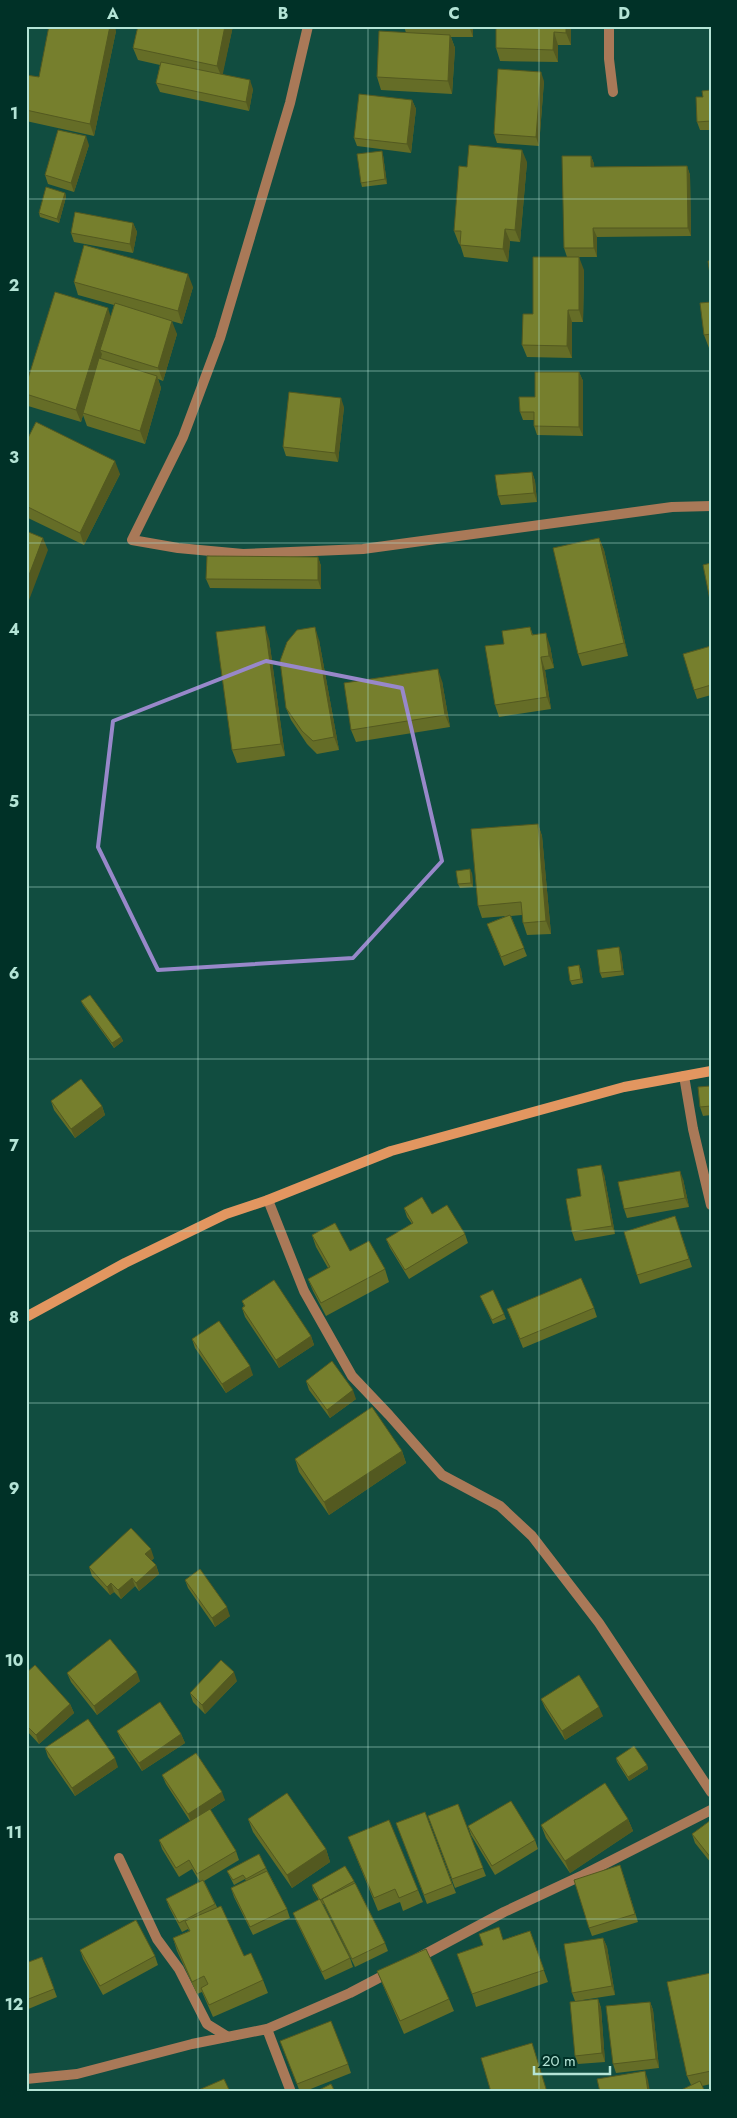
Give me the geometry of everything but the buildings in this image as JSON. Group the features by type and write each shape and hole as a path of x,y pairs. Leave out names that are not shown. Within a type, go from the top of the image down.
{"main road":[{"path":"26,1317 134,1259 226,1214 268,1200 391,1151 624,1087 711,1071"}],"street":[{"path":"308,26 290,103 220,338 184,437 132,540 178,548 243,554 363,549 672,507 711,506"},
{"path":"609,26 609,59 614,92"},
{"path":"684,1076 693,1129 711,1205"},
{"path":"268,1200 304,1290 352,1376 442,1475 500,1506 532,1536 599,1623 711,1792"},
{"path":"26,2079 77,2074 192,2044 267,2029 350,1993 504,1912 583,1875 711,1810"},
{"path":"119,1858 156,1939 179,1969 207,2024 228,2038"},
{"path":"267,2029 291,2092"}],"highlighted area":[{"path":"266,661 402,688 442,861 353,958 158,970 98,847 113,721"}]}
